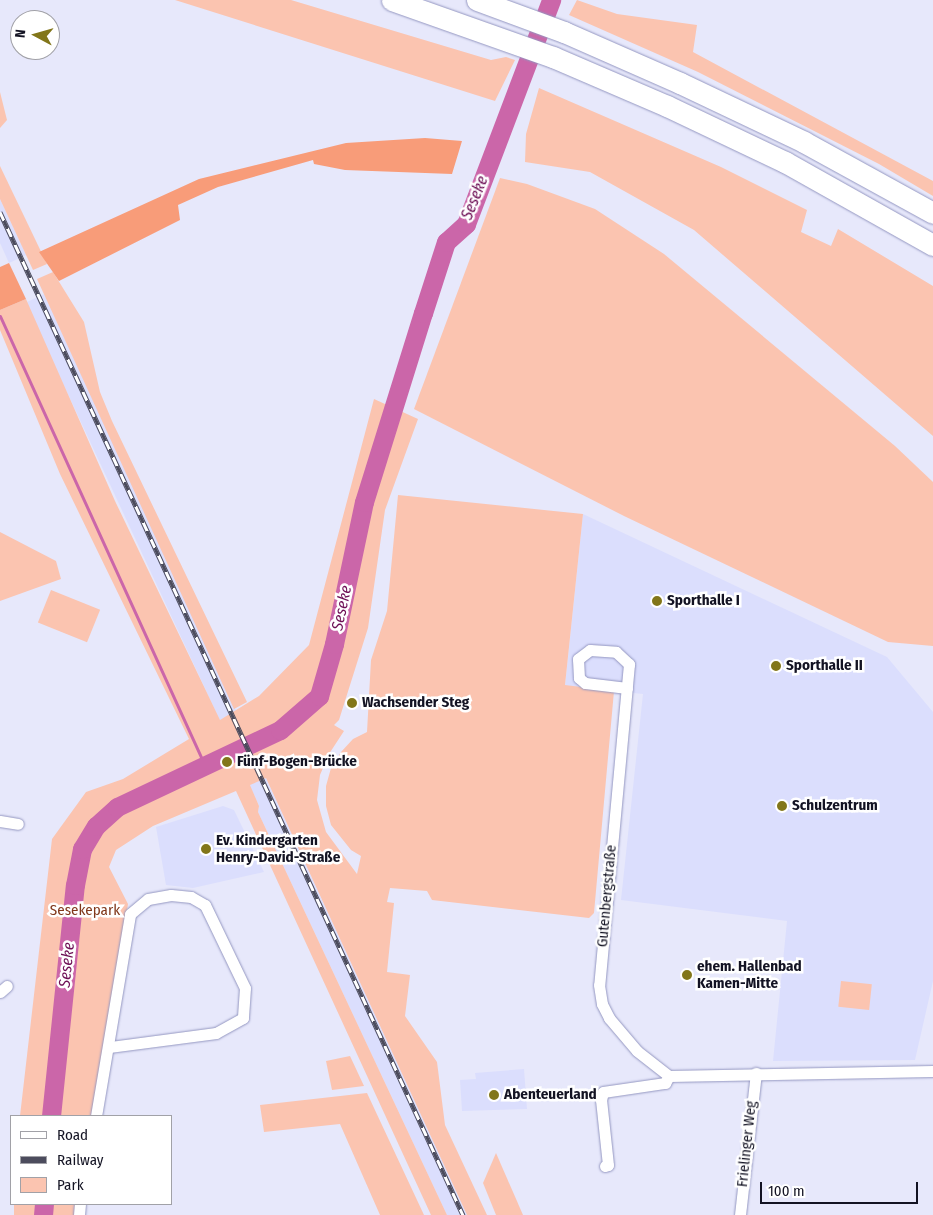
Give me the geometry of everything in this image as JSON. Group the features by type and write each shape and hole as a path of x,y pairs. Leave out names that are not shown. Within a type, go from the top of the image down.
{"highway":[{"path":"392,0 553,57 667,106 785,162 933,245"},
{"path":"477,0 564,32 680,83 804,142 933,213"}],"street":[{"name":"Gutenbergstraße","path":"626,688 585,683 578,678 578,659 590,650 623,656 629,664 599,993 608,1018 637,1051 669,1076"},
{"path":"0,821 18,824"},
{"path":"96,1115 130,914 148,899 171,895 191,897 204,905 246,988 244,1018 231,1028 216,1033 109,1047"},
{"path":"605,1166 608,1165 603,1092 664,1083 669,1076 933,1071"},
{"name":"Frielinger Weg","path":"740,1215 756,1073"}],"shaded area":[{"path":"425,138 462,141 452,174 345,170 314,164 313,160 218,187 178,205 180,220 59,281 39,252 199,179 346,143"},
{"path":"0,199 26,255 9,263 0,243"},
{"path":"9,263 26,299 0,310 0,267"},
{"path":"44,294 239,717 222,725 38,330 27,302"},
{"name":"Schulzentrum","path":"583,514 887,657 933,712 933,981 915,1060 773,1061 787,921 621,900 643,694 565,686"},
{"path":"263,772 467,1215 447,1215 258,812 259,806 247,779"},
{"name":"Ev. Kindergarten Henry-David-Straße","path":"223,806 234,810 264,872 193,888 166,885 156,827"},
{"name":"Abenteuerland","path":"524,1069 527,1109 462,1111 460,1080 476,1079 475,1073"}],"green space":[{"path":"175,0 291,0 491,60 506,57 515,60 495,101"},
{"path":"577,0 617,14 697,25 693,52 933,181 933,196 879,164 698,72 569,15"},
{"path":"539,88 721,167 807,210 801,232 831,246 838,229 933,286 933,436 694,230 590,172 525,162 526,134"},
{"path":"0,92 7,120 0,128"},
{"path":"0,166 47,264 33,270 0,199"},
{"path":"500,178 527,184 595,209 664,254 895,446 933,482 933,646 888,642 624,516 414,409"},
{"path":"53,272 84,322 100,392 112,421 247,702 234,709 37,279"},
{"name":"Sesekepark","path":"26,299 115,501 220,720 259,696 309,645 374,399 418,419 385,510 368,628 339,720 334,725 344,731 329,754 320,775 317,800 326,832 357,874 361,856 351,850 331,825 326,806 326,786 331,768 341,752 353,739 367,732 371,660 387,611 398,495 583,514 565,685 614,691 594,913 589,918 432,900 427,891 390,888 387,902 394,903 387,972 410,975 405,1016 437,1062 445,1125 487,1215 467,1215 266,778 250,785 259,806 258,812 447,1215 431,1215 236,791 153,826 116,850 109,867 128,904 92,1115 20,1115 52,839 86,792 123,779 189,739 60,474 0,330 0,310"},
{"path":"0,532 56,561 61,579 0,601"},
{"path":"51,590 100,610 87,642 38,622"},
{"path":"841,981 872,984 869,1010 838,1007"},
{"path":"350,1056 364,1086 332,1090 326,1061"},
{"path":"367,1093 424,1215 380,1215 340,1124 264,1132 260,1105"},
{"path":"496,1153 523,1215 496,1215 483,1183"},
{"path":"14,1205 79,1205 79,1215 14,1215"}],"waterway":[{"name":"Seseke","path":"51,1115 75,885 82,849 96,826 117,807 280,730 319,696 334,644 364,502 446,242 466,224 551,0"},
{"path":"0,316 206,767"},
{"name":"Seseke","path":"43,1215 44,1205"}],"railway":[{"path":"0,212 463,1215"}],"place":[{"name":"Sporthalle I","path":"657,601"},
{"name":"Sporthalle II","path":"776,666"},
{"name":"Wachsender Steg","path":"352,703"},
{"name":"Fünf-Bogen-Brücke","path":"227,762"},
{"name":"Schulzentrum","path":"782,806"},
{"name":"Ev. Kindergarten Henry-David-Straße","path":"206,849"},
{"name":"ehem. Hallenbad Kamen-Mitte","path":"687,975"},
{"name":"Abenteuerland","path":"494,1095"}]}
